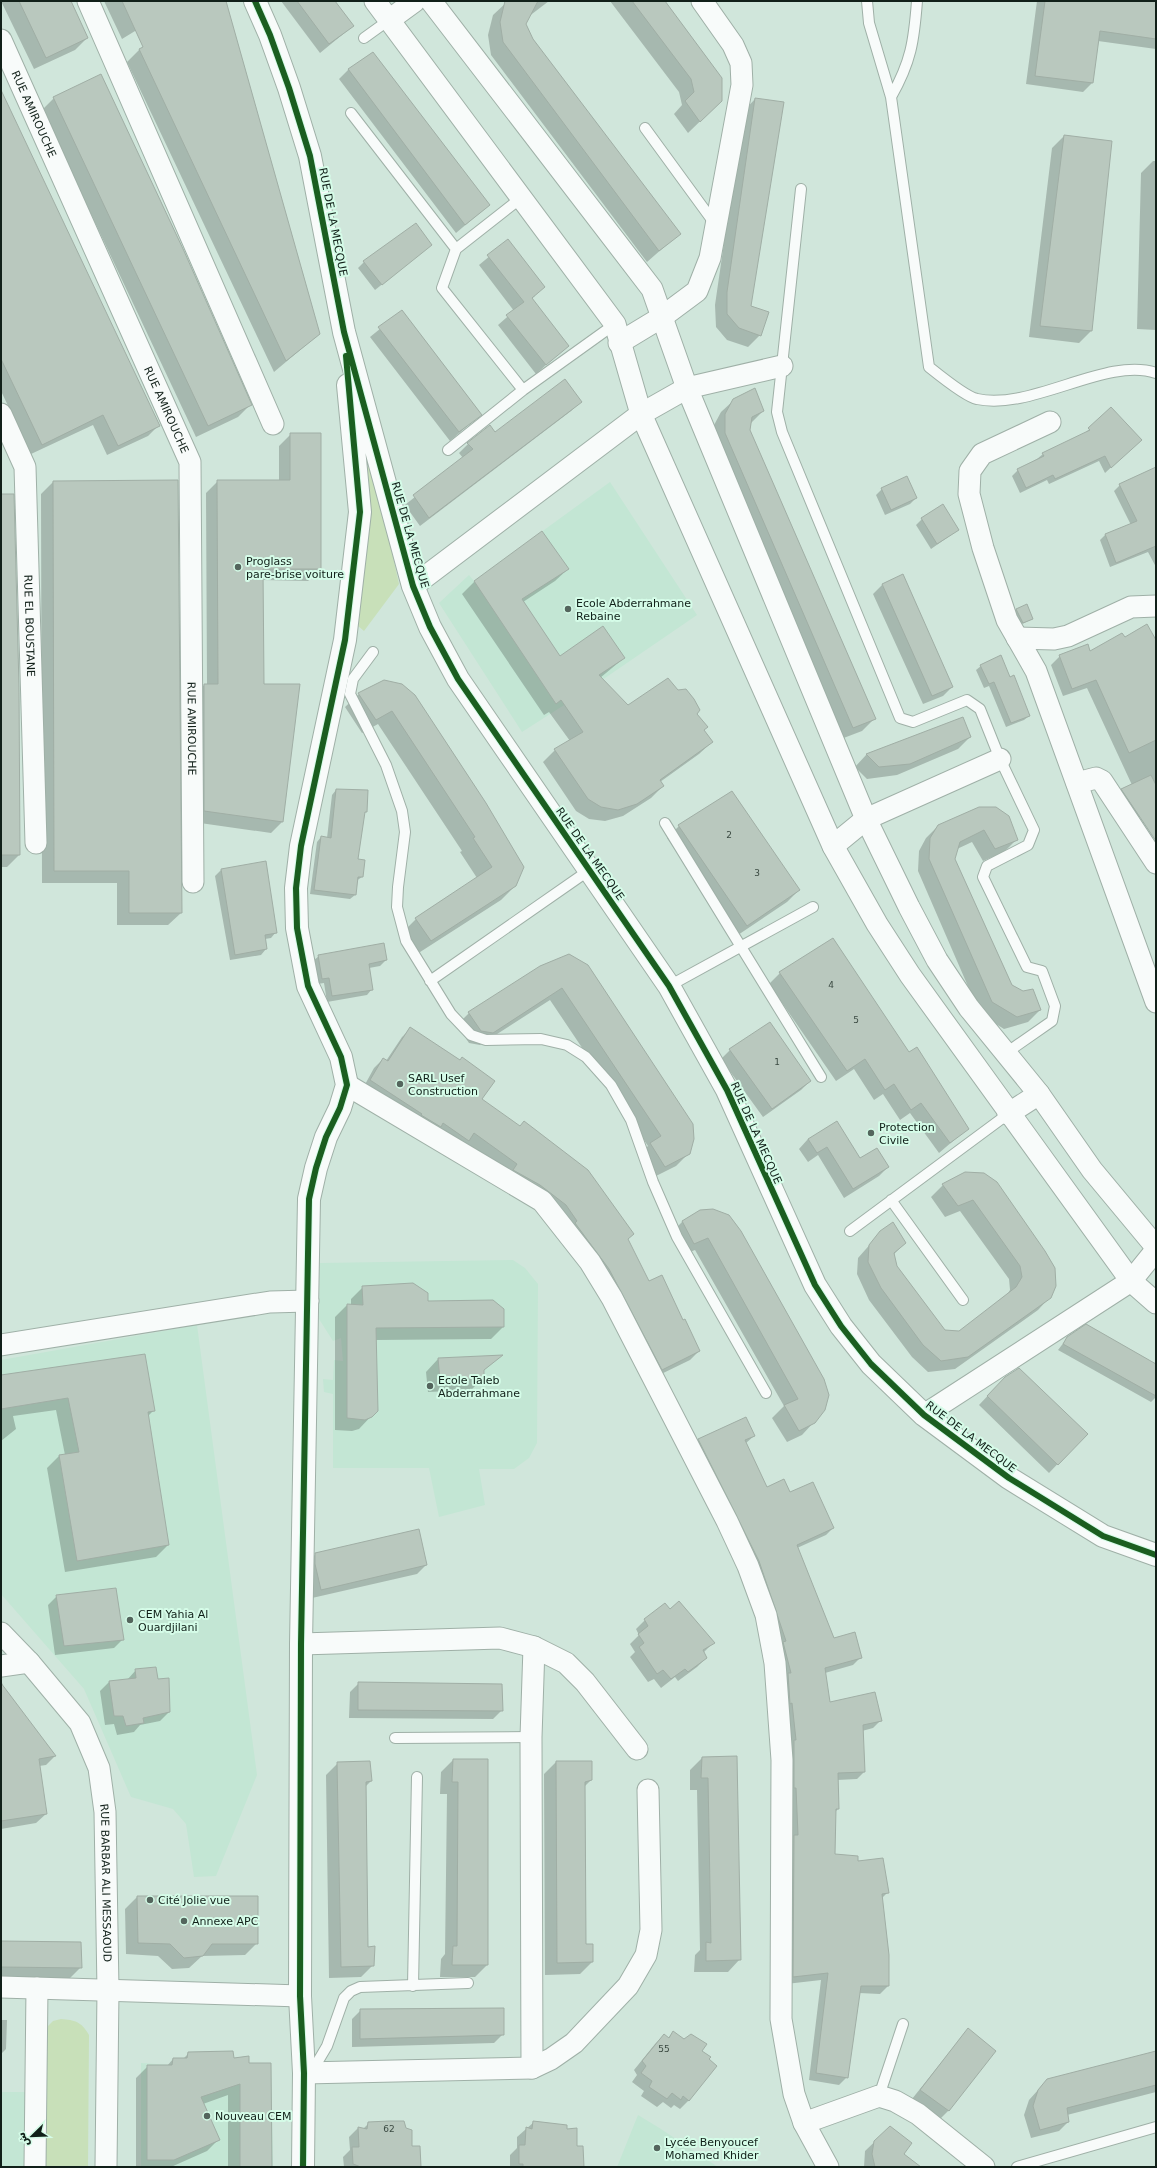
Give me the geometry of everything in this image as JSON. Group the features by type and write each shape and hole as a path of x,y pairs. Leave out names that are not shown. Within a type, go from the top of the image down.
{"street":[{"path":"88,1 273,424"},
{"name":"RUE DE LA MECQUE","path":"255,1 270,35 289,88 310,156 344,332 413,586 430,627 458,679 588,871 669,986 727,1090 815,1284 841,1326 871,1364 924,1415 1009,1478 1103,1536 1156,1555"},
{"path":"375,1 521,198 617,334 641,414 833,846 877,924 906,969 1008,1114 1131,1281 1156,1303"},
{"path":"389,20 415,1"},
{"path":"431,1 652,289 687,388 866,819 909,907 938,960 969,1008 1040,1094 1092,1170 1156,1249 1131,1281 924,1415"},
{"path":"617,334 662,317 696,291 710,258 742,85 741,63 733,44 702,1"},
{"name":"RUE AMIROUCHE","path":"1,40 190,462 193,882"},
{"path":"303,2167 308,2073 300,1996 301,1644 309,1199 316,1168 326,1137 340,1108 347,1085 342,1056 308,986 296,928 296,888 301,846 345,640 360,512 344,332"},
{"path":"413,586 641,414 687,388 782,366"},
{"name":"RUE EL BOUSTANE","path":"1,414 25,467 36,843"},
{"path":"1050,422 982,454 970,471 969,494 983,548 1006,620 1036,671 1156,1002"},
{"path":"1017,638 1054,639 1068,636 1131,607 1156,606"},
{"path":"833,846 866,819 1000,759"},
{"path":"1077,783 1096,778 1102,781 1156,863"},
{"path":"347,1085 542,1202 590,1262 612,1298 727,1521 748,1566 766,1614 776,1671 782,1760 781,2018 794,2094 804,2123 828,2167"},
{"path":"1008,1114 1040,1094"},
{"path":"1,1345 270,1302 308,1301"},
{"name":"RUE BARBAR ALI MESSAOUD","path":"1,1633 29,1662 80,1723 98,1768 105,1812 108,1990 106,2167"},
{"path":"301,1644 500,1638 534,1647 566,1663 585,1682 637,1749"},
{"path":"532,2068 531,1737 534,1647"},
{"path":"1,1666 29,1662"},
{"path":"308,2073 532,2068 551,2059 574,2043 628,1986 646,1956 651,1930 648,1790"},
{"path":"1,1987 300,1996"},
{"path":"35,2167 37,1988"},
{"path":"804,2123 879,2096 895,2101 918,2114 984,2167"}],"lane":[{"path":"867,1 868,23 891,97 929,367 976,399 1008,400 1109,374 1144,369 1156,373"},
{"path":"891,97 905,73 915,37 917,1"},
{"path":"364,38 389,20"},
{"path":"352,113 456,249"},
{"path":"645,128 716,225"},
{"path":"802,189 777,412 782,432 900,718 913,722 967,700 980,709 1000,759 1034,830 1028,845 988,866 983,877 1027,966 1042,971 1055,1006 1052,1021 1006,1053"},
{"path":"521,198 456,249 442,288 523,390"},
{"path":"448,450 523,390 617,334"},
{"path":"373,652 354,679 350,694 386,765 402,811 405,832 398,886 397,907 406,940 451,1014 471,1035 486,1040 541,1039 567,1045 586,1057 611,1085 631,1120 653,1182 677,1237 766,1393"},
{"path":"665,823 821,1077"},
{"path":"430,981 588,871"},
{"path":"669,986 813,907"},
{"path":"850,1231 1008,1114"},
{"path":"891,1200 963,1300"},
{"path":"395,1738 531,1737"},
{"path":"413,1986 416,1777"},
{"path":"308,2073 327,2046 344,1998 351,1991 360,1987 468,1983"},
{"path":"879,2096 903,2024"},
{"path":"1017,2167 1156,2127"}],"shaded area":[{"path":"365,465 374,471 399,584 364,631 351,620"},
{"name":"Ecole Abderrahmane Rebaine","path":"610,482 697,615 586,691 522,732 439,603 469,575 474,581"},
{"name":"Ecole Taleb Abderrahmane","path":"513,1260 525,1268 538,1284 537,1443 529,1458 514,1469 479,1469 485,1505 439,1517 429,1468 333,1468 333,1394 324,1392 323,1379 333,1380 334,1360 343,1361 341,1338 333,1341 319,1319 320,1263"},
{"name":"CEM Yahia Al Ouardjilani","path":"197,1325 257,1775 216,1876 194,1877 186,1824 173,1809 131,1797 84,1689 1,1594 1,1360"},
{"path":"61,2019 78,2022 84,2027 89,2035 88,2167 43,2167 46,2028 53,2021"},
{"name":"Nouveau CEM","path":"233,2051 234,2058 249,2056 249,2063 271,2063 273,2167 141,2167 141,2063 172,2065 173,2058 187,2058 188,2052"},
{"path":"1,2092 26,2092 24,2167 1,2167"},
{"name":"Lycée Benyoucef Mohamed Khider","path":"638,2115 661,2129 718,2167 617,2167"}],"building":[{"path":"19,1 71,1 88,38 46,58"},
{"path":"122,1 226,1 320,334 286,361 139,49 143,47"},
{"path":"297,1 335,1 354,26 329,44"},
{"path":"505,1 538,1 526,24 533,39 681,234 659,251 503,42 500,22"},
{"path":"632,1 665,1 722,78 722,101 700,122 685,101 694,92 691,79"},
{"path":"1045,1 1156,1 1156,39 1100,31 1093,83 1035,76"},
{"path":"373,52 490,205 465,225 348,69"},
{"path":"101,74 184,251 252,405 208,426 53,97"},
{"path":"1,90 160,426 118,446 103,415 42,445 1,359"},
{"path":"755,98 784,102 751,306 769,312 761,336 739,328 727,314 727,292"},
{"path":"1064,135 1112,141 1092,331 1040,326"},
{"path":"416,223 432,245 382,285 363,261"},
{"path":"508,239 545,287 532,298 569,346 546,365 506,315 524,302 487,255"},
{"path":"402,310 482,415 459,432 378,327"},
{"path":"565,379 582,402 429,518 413,495 473,449 467,443 490,425 495,432"},
{"path":"755,388 764,411 752,417 750,430 876,719 853,728 725,433 725,414 733,399"},
{"path":"1111,407 1142,440 1111,468 1105,456 1055,479 1053,475 1026,488 1017,469 1044,456 1042,453 1090,430 1088,428"},
{"path":"290,433 321,433 321,569 263,569 264,684 300,684 283,822 204,811 204,684 218,684 217,480 290,480"},
{"path":"1156,467 1156,546 1116,563 1105,534 1137,521 1119,484"},
{"path":"907,476 917,498 891,510 881,488"},
{"path":"178,480 182,913 129,913 129,871 54,871 53,481"},
{"path":"1,494 14,494 19,687 20,855 1,855"},
{"path":"943,504 959,530 937,544 921,518"},
{"path":"542,531 569,569 522,599 560,656 603,626 625,658 599,675 628,705 668,678 678,690 686,689 694,699 700,710 697,714 708,727 704,730 713,742 660,780 664,786 637,804 618,810 601,807 588,799 554,749 583,732 561,700 556,704 474,581"},
{"path":"903,574 953,687 932,696 882,584"},
{"path":"1027,604 1033,619 1023,623 1016,609"},
{"path":"1147,624 1156,640 1156,740 1129,753 1096,680 1072,689 1059,655 1088,644 1090,651 1122,633 1125,637"},
{"path":"1001,655 1010,677 1014,675 1030,716 1011,723 994,682 989,684 980,665"},
{"path":"384,680 402,684 415,695 486,803 524,867 516,886 431,941 415,918 492,867 473,838 475,837 392,711 376,720 358,693"},
{"path":"963,717 971,737 910,764 879,767 866,754"},
{"path":"1151,775 1156,785 1156,841 1121,789"},
{"path":"336,789 368,790 367,812 365,812 358,859 365,860 363,877 358,877 356,895 314,890 321,836 331,838"},
{"path":"732,791 800,890 747,926 678,825"},
{"path":"979,807 996,807 1009,816 1018,840 995,849 984,830 960,842 955,859 1012,985 1023,991 1033,989 1041,1010 1017,1017 992,1002 929,859 930,838 938,825"},
{"path":"266,861 277,933 265,935 267,949 235,955 221,869"},
{"path":"833,938 909,1052 917,1047 969,1129 950,1143 921,1103 911,1110 894,1084 885,1090 865,1059 847,1071 779,972"},
{"path":"384,943 387,960 369,964 373,990 332,996 329,978 322,979 318,955"},
{"path":"569,954 588,965 693,1124 694,1139 690,1154 665,1167 650,1143 661,1136 562,988 493,1033 481,1031 468,1012 540,966"},
{"path":"770,1022 811,1081 772,1109 729,1049"},
{"path":"410,1027 460,1060 462,1057 495,1081 482,1099 520,1126 524,1121 588,1170 634,1234 628,1239 649,1281 662,1275 683,1320 685,1319 700,1351 662,1370 609,1269 575,1223 577,1221 566,1205 540,1185 513,1170 517,1164 474,1133 469,1141 443,1123 441,1127 370,1080 383,1058 388,1061"},
{"path":"837,1121 860,1158 877,1148 889,1167 853,1189 827,1147 817,1153 808,1139"},
{"path":"965,1172 984,1173 997,1182 1045,1251 1055,1268 1056,1286 1051,1298 968,1357 941,1361 923,1345 881,1288 868,1262 869,1245 880,1231 893,1222 906,1243 894,1253 897,1266 945,1330 959,1331 1016,1287 1022,1277 1020,1266 973,1200 958,1206 942,1184"},
{"path":"713,1209 729,1215 741,1231 824,1379 829,1395 825,1410 815,1423 799,1431 784,1405 798,1399 708,1238 694,1244 682,1221 700,1210"},
{"path":"413,1283 428,1293 428,1301 493,1300 504,1309 504,1327 376,1328 378,1411 372,1417 365,1420 347,1418 347,1304 363,1305 362,1286"},
{"path":"1086,1324 1156,1364 1156,1396 1063,1344 1067,1337"},
{"path":"145,1354 155,1411 148,1412 169,1545 77,1561 59,1455 79,1452 68,1398 1,1409 1,1375"},
{"path":"503,1355 484,1370 484,1378 440,1380 438,1358"},
{"path":"1019,1368 1088,1434 1058,1465 987,1396 1005,1377"},
{"path":"746,1417 755,1436 745,1440 767,1487 784,1479 790,1492 813,1482 834,1528 797,1545 834,1638 855,1632 862,1658 825,1668 830,1702 875,1692 882,1721 863,1725 865,1772 838,1773 839,1809 836,1809 835,1854 858,1856 858,1861 883,1858 889,1893 882,1894 889,1955 889,1986 861,1986 848,2078 816,2073 828,1973 793,1977 794,1835 798,1835 796,1788 794,1788 794,1740 796,1740 792,1703 790,1704 788,1673 791,1673 783,1642 786,1641 759,1561 698,1439"},
{"path":"419,1529 427,1565 321,1590 315,1564 315,1553"},
{"path":"116,1588 124,1640 64,1646 56,1595"},
{"path":"679,1601 715,1643 703,1650 707,1658 688,1672 685,1669 671,1679 663,1670 657,1674 639,1647 644,1643 638,1634 648,1626 644,1619 665,1603 670,1609"},
{"path":"156,1667 158,1679 169,1678 170,1712 143,1718 144,1723 126,1726 123,1716 114,1716 109,1681 136,1678 135,1669"},
{"path":"358,1682 502,1684 503,1711 358,1710"},
{"path":"1,1683 56,1756 39,1759 47,1814 1,1821"},
{"path":"737,1756 741,1960 706,1961 706,1942 711,1943 708,1778 701,1778 702,1757"},
{"path":"453,1759 488,1759 488,1965 452,1965 453,1946 457,1946 458,1782 452,1782"},
{"path":"370,1761 372,1781 366,1782 368,1947 375,1946 374,1966 341,1967 337,1762"},
{"path":"556,1761 592,1761 592,1780 585,1782 586,1944 593,1944 593,1962 557,1963"},
{"path":"137,1896 258,1896 258,1944 212,1944 203,1956 184,1958 170,1944 138,1943"},
{"path":"1,1941 81,1942 82,1968 1,1967"},
{"path":"504,2008 504,2035 360,2039 360,2009"},
{"path":"968,2028 996,2051 949,2111 920,2090"},
{"path":"673,2031 684,2039 691,2034 707,2044 702,2051 711,2057 709,2059 717,2066 689,2101 683,2096 681,2100 672,2093 667,2099 649,2087 652,2081 641,2073 646,2066 642,2061 664,2034 669,2038"},
{"name":"Nouveau CEM","path":"233,2051 234,2058 249,2056 249,2063 271,2063 272,2167 240,2167 240,2084 201,2097 220,2140 174,2160 147,2160 147,2065 172,2065 173,2058 187,2058 188,2052"},
{"path":"1156,2051 1156,2085 1067,2108 1069,2122 1040,2130 1033,2106 1038,2090 1047,2079"},
{"path":"404,2121 406,2128 412,2130 412,2146 420,2146 421,2167 361,2167 353,2164 352,2147 359,2147 358,2127 367,2129 368,2122"},
{"path":"533,2121 567,2125 567,2129 577,2128 577,2146 583,2146 584,2167 523,2167 523,2164 519,2164 519,2145 525,2145 526,2127 532,2129"},
{"path":"890,2126 912,2143 904,2154 921,2167 875,2167 872,2154 874,2141"}],"cycle path":[{"path":"255,1 270,35 289,88 310,156 344,332 413,586 430,627 458,679 669,986 727,1090 815,1285 841,1326 871,1364 924,1415 1009,1478 1103,1536 1156,1555"},
{"path":"303,2167 304,2073 300,1996 301,1644 309,1199 316,1168 326,1137 340,1108 347,1085 341,1057 308,986 297,928 296,888 301,846 345,640 360,512 346,356"}],"place":[{"name":"Proglass pare-brise voiture","path":"238,567"},
{"name":"Ecole Abderrahmane Rebaine","path":"568,609"},
{"name":"SARL Usef Construction","path":"400,1084"},
{"name":"Protection Civile","path":"871,1133"},
{"name":"Ecole Taleb Abderrahmane","path":"430,1386"},
{"name":"CEM Yahia Al Ouardjilani","path":"130,1620"},
{"name":"Cité Jolie vue","path":"150,1900"},
{"name":"Annexe APC","path":"184,1921"},
{"name":"Nouveau CEM","path":"207,2116"},
{"name":"Lycée Benyoucef Mohamed Khider","path":"657,2148"}]}
